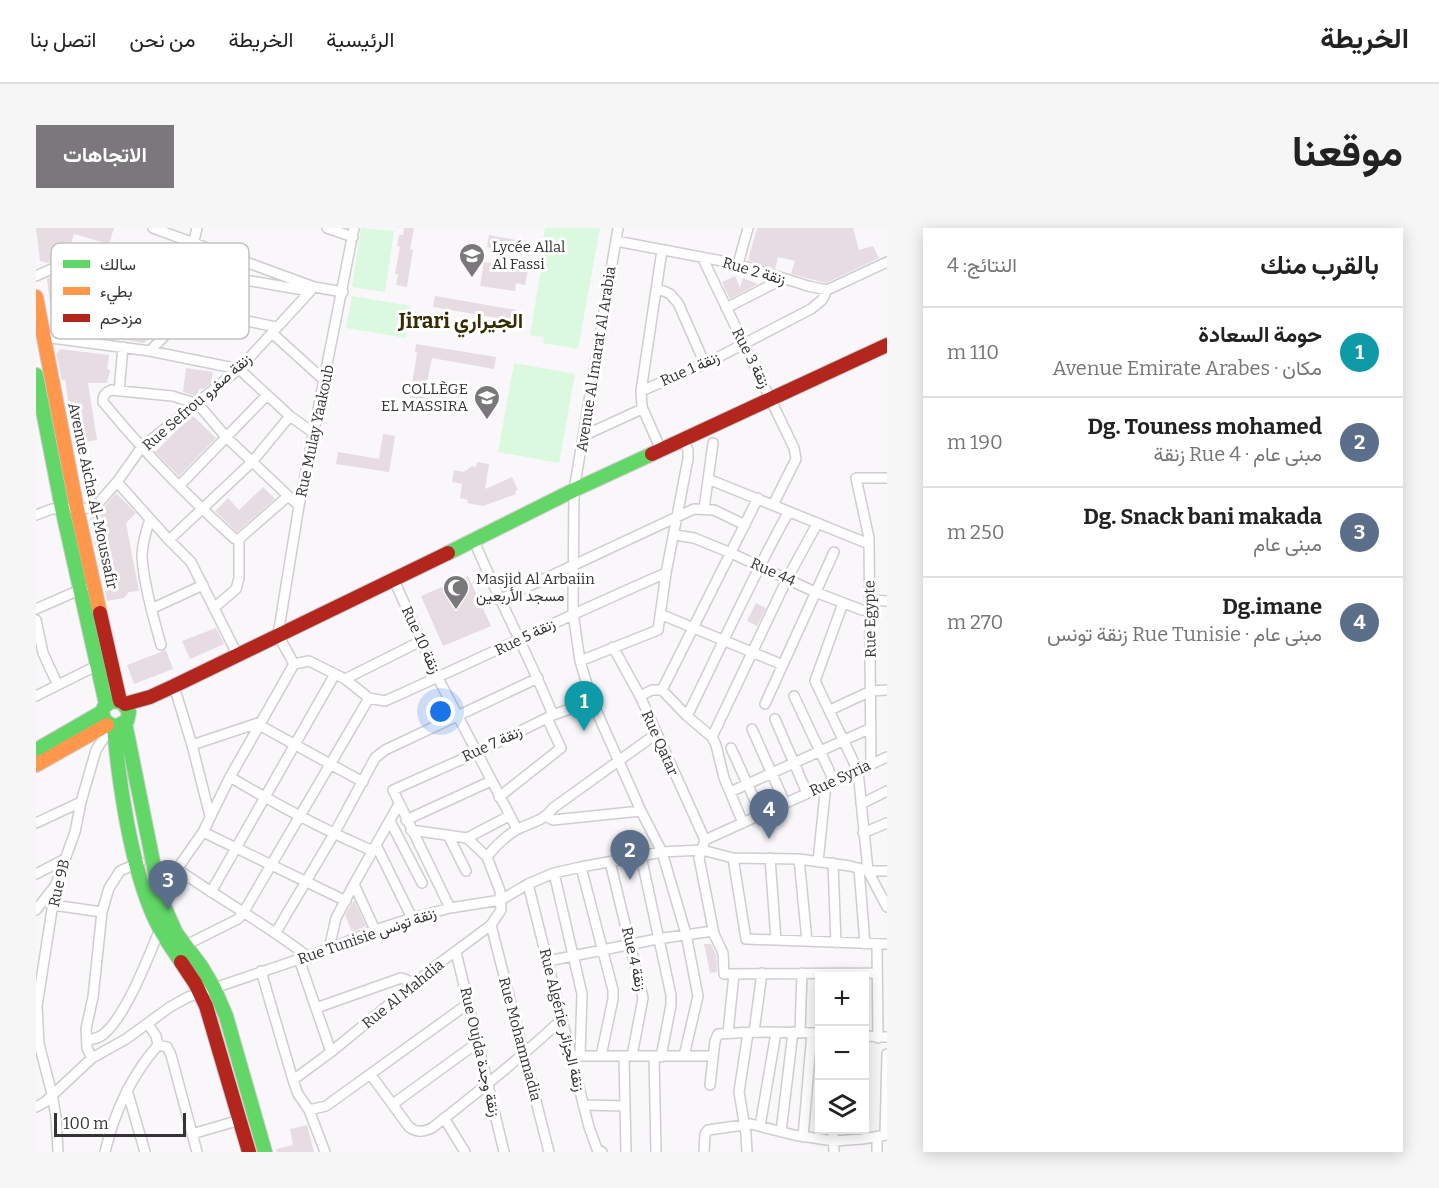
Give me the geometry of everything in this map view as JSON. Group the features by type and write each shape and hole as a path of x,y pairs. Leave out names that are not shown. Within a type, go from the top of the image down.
{"main road":[{"name":"Avenue Aicha Al-Moussafir","path":"36,297 77,509 95,584 115,715 157,884 170,921 186,945 229,1027 265,1152"},
{"path":"36,750 115,715 574,490 887,345"},
{"name":"Avenue Aicha Al-Moussafir","path":"36,375 40,427 62,508 96,666 115,715 116,758 136,863 160,929 208,990 249,1152"},
{"path":"36,765 115,715"}],"street":[{"path":"153,228 193,243 197,228"},
{"path":"327,228 354,232"},
{"name":"Avenue Al Imarat Al Arabia","path":"618,228 574,490 573,613 580,662 592,701 641,811 662,852 686,934 698,996 684,1056"},
{"path":"738,264 748,228"},
{"name":"Rue Mulay Yaakoub","path":"278,635 299,507 354,232"},
{"name":"Rue 2 زنقة","path":"616,241 738,264 827,290"},
{"name":"Rue 1 زنقة","path":"661,450 642,409 642,391 662,250"},
{"name":"Rue 3 زنقة","path":"702,257 794,448 796,459 773,505"},
{"path":"827,290 887,262"},
{"path":"249,265 311,289"},
{"path":"36,276 51,269"},
{"path":"726,308 775,283 778,277"},
{"path":"249,280 343,292"},
{"path":"657,288 670,294 678,303 705,364"},
{"name":"Rue Sefrou زنقة صفرو","path":"77,509 94,508 117,482 141,448 239,369 311,289"},
{"name":"Rue 1 زنقة","path":"642,391 705,364 818,305 827,290"},
{"path":"249,324 274,330 326,381"},
{"path":"44,337 51,338"},
{"path":"60,339 150,351 239,369 290,416 315,434"},
{"path":"150,351 161,339"},
{"path":"119,391 123,347"},
{"path":"214,607 236,589 239,578 237,539 201,508 141,448 103,402 106,392 111,390 172,396 198,404 226,436 299,507"},
{"path":"179,486 267,394"},
{"path":"583,436 642,409"},
{"path":"169,540 252,462 290,416"},
{"path":"40,427 60,422"},
{"path":"580,662 658,630 666,573 688,459 688,450 683,439"},
{"path":"704,509 713,443"},
{"name":"Rue Egypte","path":"871,763 869,544 856,478 887,478"},
{"path":"708,479 869,544"},
{"path":"117,482 191,562 237,654"},
{"path":"237,539 287,497"},
{"path":"662,690 758,498"},
{"path":"36,515 52,509 77,509"},
{"path":"499,600 694,509 714,510 745,525"},
{"path":"687,716 725,641 758,567 788,513"},
{"path":"150,519 145,532 142,557 151,609 161,645"},
{"path":"712,737 787,579 817,524"},
{"name":"Rue 44","path":"675,535 694,538 815,592 870,611"},
{"path":"474,541 499,600 538,678 561,748 499,797"},
{"path":"765,704 834,552"},
{"name":"Rue 5 زنقة","path":"369,698 385,701 519,641 573,613 666,573"},
{"name":"Rue 10 زنقة","path":"393,578 438,678 517,829"},
{"path":"36,609 95,584"},
{"path":"151,609 203,585"},
{"path":"870,600 887,601"},
{"path":"843,603 815,681 858,771 863,833 866,944"},
{"path":"660,614 783,665"},
{"path":"36,620 39,655 54,679"},
{"path":"278,635 294,664"},
{"path":"345,679 421,641"},
{"name":"Rue Qatar","path":"613,647 640,696 705,840"},
{"path":"186,945 238,919 243,914 369,698 345,679 309,662 294,664"},
{"path":"157,884 177,869 203,832 230,777 294,664"},
{"path":"36,696 96,666"},
{"path":"211,892 335,674"},
{"path":"276,932 334,834 375,758 385,750 538,678"},
{"path":"174,686 210,816"},
{"path":"640,696 652,690 662,690 687,716 712,737 716,744 724,778 743,822"},
{"path":"830,710 871,691 887,690"},
{"path":"794,696 834,781"},
{"name":"Rue 7 زنقة","path":"399,804 393,790 476,753 550,716 592,701"},
{"name":"Rue 9B","path":"58,1152 52,1094 39,1044 36,1022 43,959 56,884 63,860 75,832 96,750 115,715"},
{"path":"775,719 807,794"},
{"path":"192,745 260,724 363,782"},
{"path":"730,792 871,728"},
{"path":"752,729 785,803"},
{"path":"487,857 517,829 547,817 553,808 656,734"},
{"path":"731,748 761,814"},
{"name":"Rue Syria","path":"705,840 887,757"},
{"path":"230,777 334,834 375,848 412,918"},
{"path":"406,820 491,781"},
{"path":"818,862 825,793 823,786"},
{"path":"861,804 887,791"},
{"path":"36,823 81,802"},
{"path":"399,804 450,908"},
{"path":"329,949 336,918 399,804"},
{"path":"547,817 553,820 641,811"},
{"path":"411,830 467,837 509,816"},
{"path":"390,821 422,883"},
{"path":"863,833 887,823"},
{"path":"203,832 346,901"},
{"path":"448,835 466,872"},
{"path":"467,837 487,857 500,891 501,910 491,925"},
{"path":"705,840 699,858 714,931 723,953 723,972 726,974 815,974"},
{"name":"Rue Tunisie زنقة تونس","path":"36,1107 45,1102 92,1058 148,1024 170,1007 208,990 412,918 450,908 501,900 528,884 554,873 662,852 702,850 733,858 799,859 833,863 863,870 887,871"},
{"path":"640,856 671,1000 658,1057 656,1152"},
{"path":"733,858 746,939 882,944 877,973 882,988 883,1037"},
{"path":"770,858 776,940"},
{"path":"799,859 807,941"},
{"path":"36,874 63,860"},
{"path":"92,1058 87,1048 87,1029 93,997 102,912 109,888 120,871 136,863 151,860"},
{"name":"Rue 4 زنقة","path":"610,862 643,1000 628,1056 625,1106 626,1152"},
{"path":"833,863 837,943"},
{"path":"580,867 613,990 601,1056"},
{"path":"177,869 243,914 276,932 303,957 316,1008 331,1052"},
{"path":"863,870 887,907"},
{"path":"554,873 575,955 583,1005 576,1056 712,1056"},
{"path":"36,910 56,884"},
{"path":"354,884 375,930"},
{"name":"Rue Algérie زنقة الجزائر","path":"528,884 562,1019 576,1056 583,1106 591,1136 600,1150"},
{"path":"53,905 102,912"},
{"name":"Rue Al Mahdia","path":"293,1080 491,925"},
{"name":"Rue Mohammadia","path":"491,925 549,1152"},
{"path":"87,1040 105,1033 132,993 160,929"},
{"path":"548,961 657,939 714,931"},
{"name":"Rue Oujda زنقة وجدة","path":"456,952 504,1152"},
{"path":"261,971 293,1080 298,1094 309,1110 325,1152"},
{"path":"747,1152 739,1092 762,973"},
{"path":"781,1132 796,1032 801,973"},
{"path":"869,973 877,973"},
{"path":"728,1034 734,974"},
{"path":"316,1008 401,978 413,984"},
{"path":"309,1110 326,1106 469,1003"},
{"path":"371,1075 409,1127 416,1132 432,1128 524,1055 562,1019"},
{"path":"148,1024 158,1044"},
{"path":"105,1033 114,1046"},
{"path":"760,1126 776,1033"},
{"path":"710,1085 712,1056 717,1035 815,1033"},
{"path":"803,1137 815,1041"},
{"path":"393,1104 477,1043"},
{"path":"105,1152 110,1128 127,1090 158,1044"},
{"path":"158,1044 166,1047 171,1055 197,1152"},
{"path":"877,1152 883,1136 887,1054"},
{"path":"127,1090 145,1152"},
{"path":"583,1106 625,1106"},
{"path":"444,1118 465,1152"},
{"path":"192,1134 240,1120"},
{"path":"704,1152 705,1134 708,1130 745,1125 834,1141 862,1134 883,1136"},
{"path":"834,1134 834,1152"},
{"path":"586,1152 600,1150"}],"green space":[{"path":"361,228 394,231 385,292 352,287"},
{"path":"545,228 600,228 578,349 543,343 544,337 530,335 542,263 539,262"},
{"path":"352,296 411,306 406,338 346,328"},
{"path":"514,363 575,374 559,463 498,452"}],"building":[{"path":"36,228 114,228 109,243 74,234 71,243 51,243 51,262 40,261"},
{"path":"404,228 414,228 407,287 396,285 398,274 395,274 400,247 397,246 399,235 403,235"},
{"path":"757,228 853,228 859,250 873,246 879,258 826,283 791,274 795,261 778,257 775,269 748,260"},
{"path":"489,235 531,243 529,255 487,247"},
{"path":"484,262 528,270 525,285 516,283 515,291 480,286"},
{"path":"735,276 740,288 743,278 758,284 730,299 722,282"},
{"path":"51,277 51,309 47,279"},
{"path":"435,296 516,310 513,325 497,322 497,318 433,307"},
{"path":"120,339 148,339 144,343"},
{"path":"416,344 496,357 494,369 432,358 422,405 409,403 417,353 415,352"},
{"path":"60,349 109,355 107,369 110,370 107,383 88,383 97,440 85,442 84,435 74,437 65,380 62,380 56,354"},
{"path":"186,368 213,372 211,383 199,389 195,396 183,392"},
{"path":"192,415 216,438 179,476 155,452"},
{"path":"383,434 395,436 389,472 336,464 338,452 379,459"},
{"path":"477,462 489,464 485,489 512,477 518,490 515,491 516,494 483,506 467,503 468,500 460,498 462,484 452,482 454,470 464,472 472,466 476,467"},
{"path":"263,487 275,499 237,532 215,511 228,498 239,510"},
{"path":"116,493 136,513 126,523 139,591 129,592 124,598 107,601 98,558 105,556 95,547 90,516 99,513"},
{"name":"Masjid Al Arbaiin مسجد الأربعين","path":"468,576 491,626 443,646 421,596"},
{"path":"756,603 766,608 757,626 747,621"},
{"path":"216,628 224,644 190,659 182,641"},
{"path":"166,650 173,669 134,684 127,665"},
{"path":"354,900 366,926 352,932 345,915"},
{"path":"704,944 711,944 716,955 717,972 710,973"},
{"path":"307,1125 314,1152 277,1152 276,1149 293,1145 290,1129"}],"traffic: fast":[{"path":"36,375 62,508 106,704"},
{"path":"448,553 652,454"},
{"path":"36,750 102,712 111,701 122,702 129,712 127,721 115,727 105,721 102,712"},
{"path":"125,723 160,897 176,933 201,966 226,1016 265,1152"},
{"path":"114,727 127,825 139,875 158,925 181,962"}],"traffic: slow":[{"path":"36,297 77,509 100,613"},
{"path":"36,765 107,725"}],"traffic: jam":[{"path":"652,454 887,345"},
{"path":"125,704 150,697 174,686 448,553"},
{"path":"100,613 120,701"},
{"path":"181,962 206,1006 249,1152"}],"place":[{"name":"Lycée Allal Al Fassi","path":"472,279"},
{"name":"COLLÈGE EL MASSIRA","path":"487,421"},
{"name":"Masjid Al Arbaiin مسجد الأربعين","path":"456,611"},
{"name":"حومة السعادة","path":"584,731"},
{"name":"Dg.imane","path":"769,839"},
{"name":"Dg. Touness mohamed","path":"630,880"},
{"name":"Dg. Snack bani makada","path":"168,910"}],"district":[{"name":"Jirari الجيراري","path":"461,321"}]}
